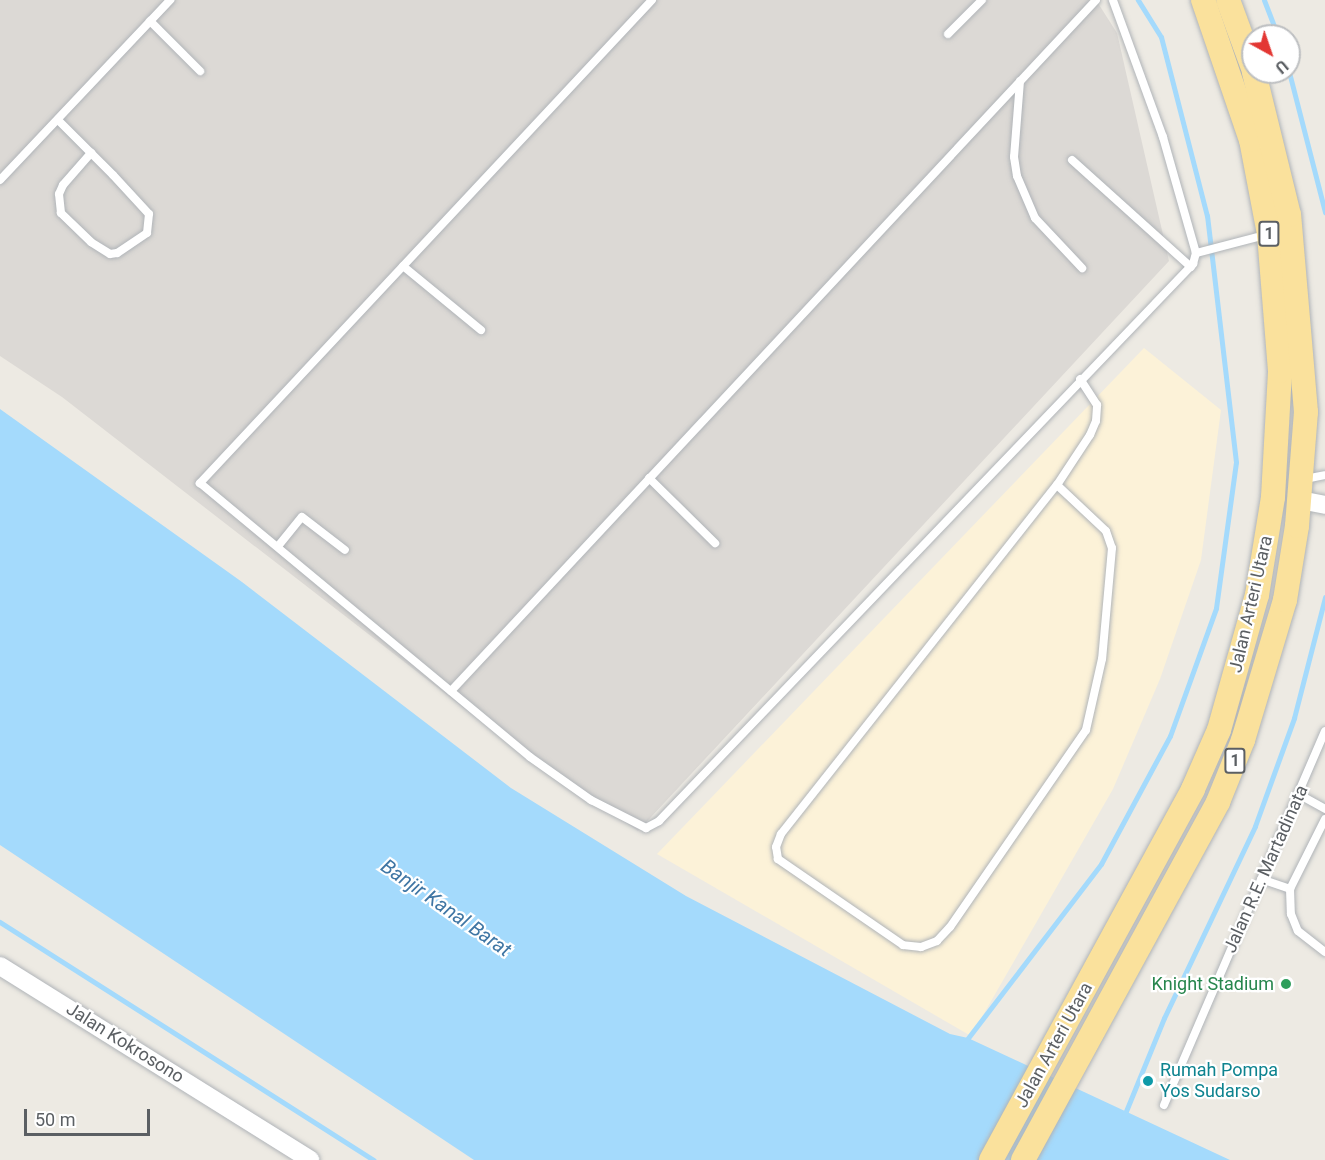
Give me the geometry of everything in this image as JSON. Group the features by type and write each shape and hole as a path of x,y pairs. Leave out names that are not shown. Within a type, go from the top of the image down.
{"highway":[{"name":"Jalan Arteri Utara","path":"991,1160 1193,789 1219,730 1257,595 1273,497 1280,371 1269,234 1251,140 1203,0"},
{"name":"Jalan Arteri Utara","path":"1228,0 1241,35"},
{"name":"Jalan Arteri Utara","path":"1023,1160 1112,1001 1218,802 1243,740 1285,600 1312,498 1295,267 1282,175 1258,84"}],"street":[{"name":"Jalan Kokrosono","path":"0,966 310,1160"}],"lane":[{"path":"0,180 170,0"},
{"path":"652,0 200,483 279,545 530,757 591,800 638,827 653,826 1080,379 1191,267 1196,253 1140,65 1113,0"},
{"path":"948,34 982,0"},
{"path":"451,692 648,478 1096,0"},
{"path":"150,21 200,71"},
{"path":"1020,81 1014,157 1017,176 1035,218 1082,268"},
{"path":"57,120 91,153 148,214 147,232 117,253 110,254 91,242 61,213 59,194 63,185 91,153"},
{"path":"1072,160 1191,267"},
{"path":"1196,253 1269,234"},
{"path":"403,266 481,330"},
{"path":"1057,485 1107,531 1112,548 1102,659 1086,730 950,927 937,941 921,947 903,945 778,859 776,847 781,834 1057,485 1096,421 1097,405 1080,379"},
{"path":"1312,498 1325,475"},
{"path":"648,478 715,543"},
{"path":"279,545 302,517 345,550"},
{"name":"Jalan R.E. Martadinata","path":"1164,1105 1261,879 1300,795 1325,731"},
{"path":"1300,795 1325,809"},
{"path":"1325,819 1290,889 1291,914 1298,931 1325,952"},
{"path":"1261,879 1290,889"}],"shaded area":[{"path":"0,0 1096,0 1117,33 1169,261 638,831 531,760 62,397 0,356"},
{"path":"1144,348 1221,410 1201,560 1160,679 1113,789 971,1036 657,854"}],"water":[{"name":"Banjir Kanal Barat","path":"0,409 242,582 511,788 686,896 950,1034 968,1038 1230,1160 474,1160 0,845"}],"waterway":[{"path":"968,1038 1101,864 1170,736 1216,608 1236,462 1207,216 1161,37 1138,0"},
{"path":"1264,0 1273,24"},
{"path":"1292,84 1325,212"},
{"path":"1124,1116 1164,1018 1255,826 1294,718 1325,597"},
{"path":"0,922 374,1160"}],"place":[{"name":"Knight Stadium","path":"1286,984"},
{"name":"Rumah Pompa Yos Sudarso","path":"1148,1081"}]}
